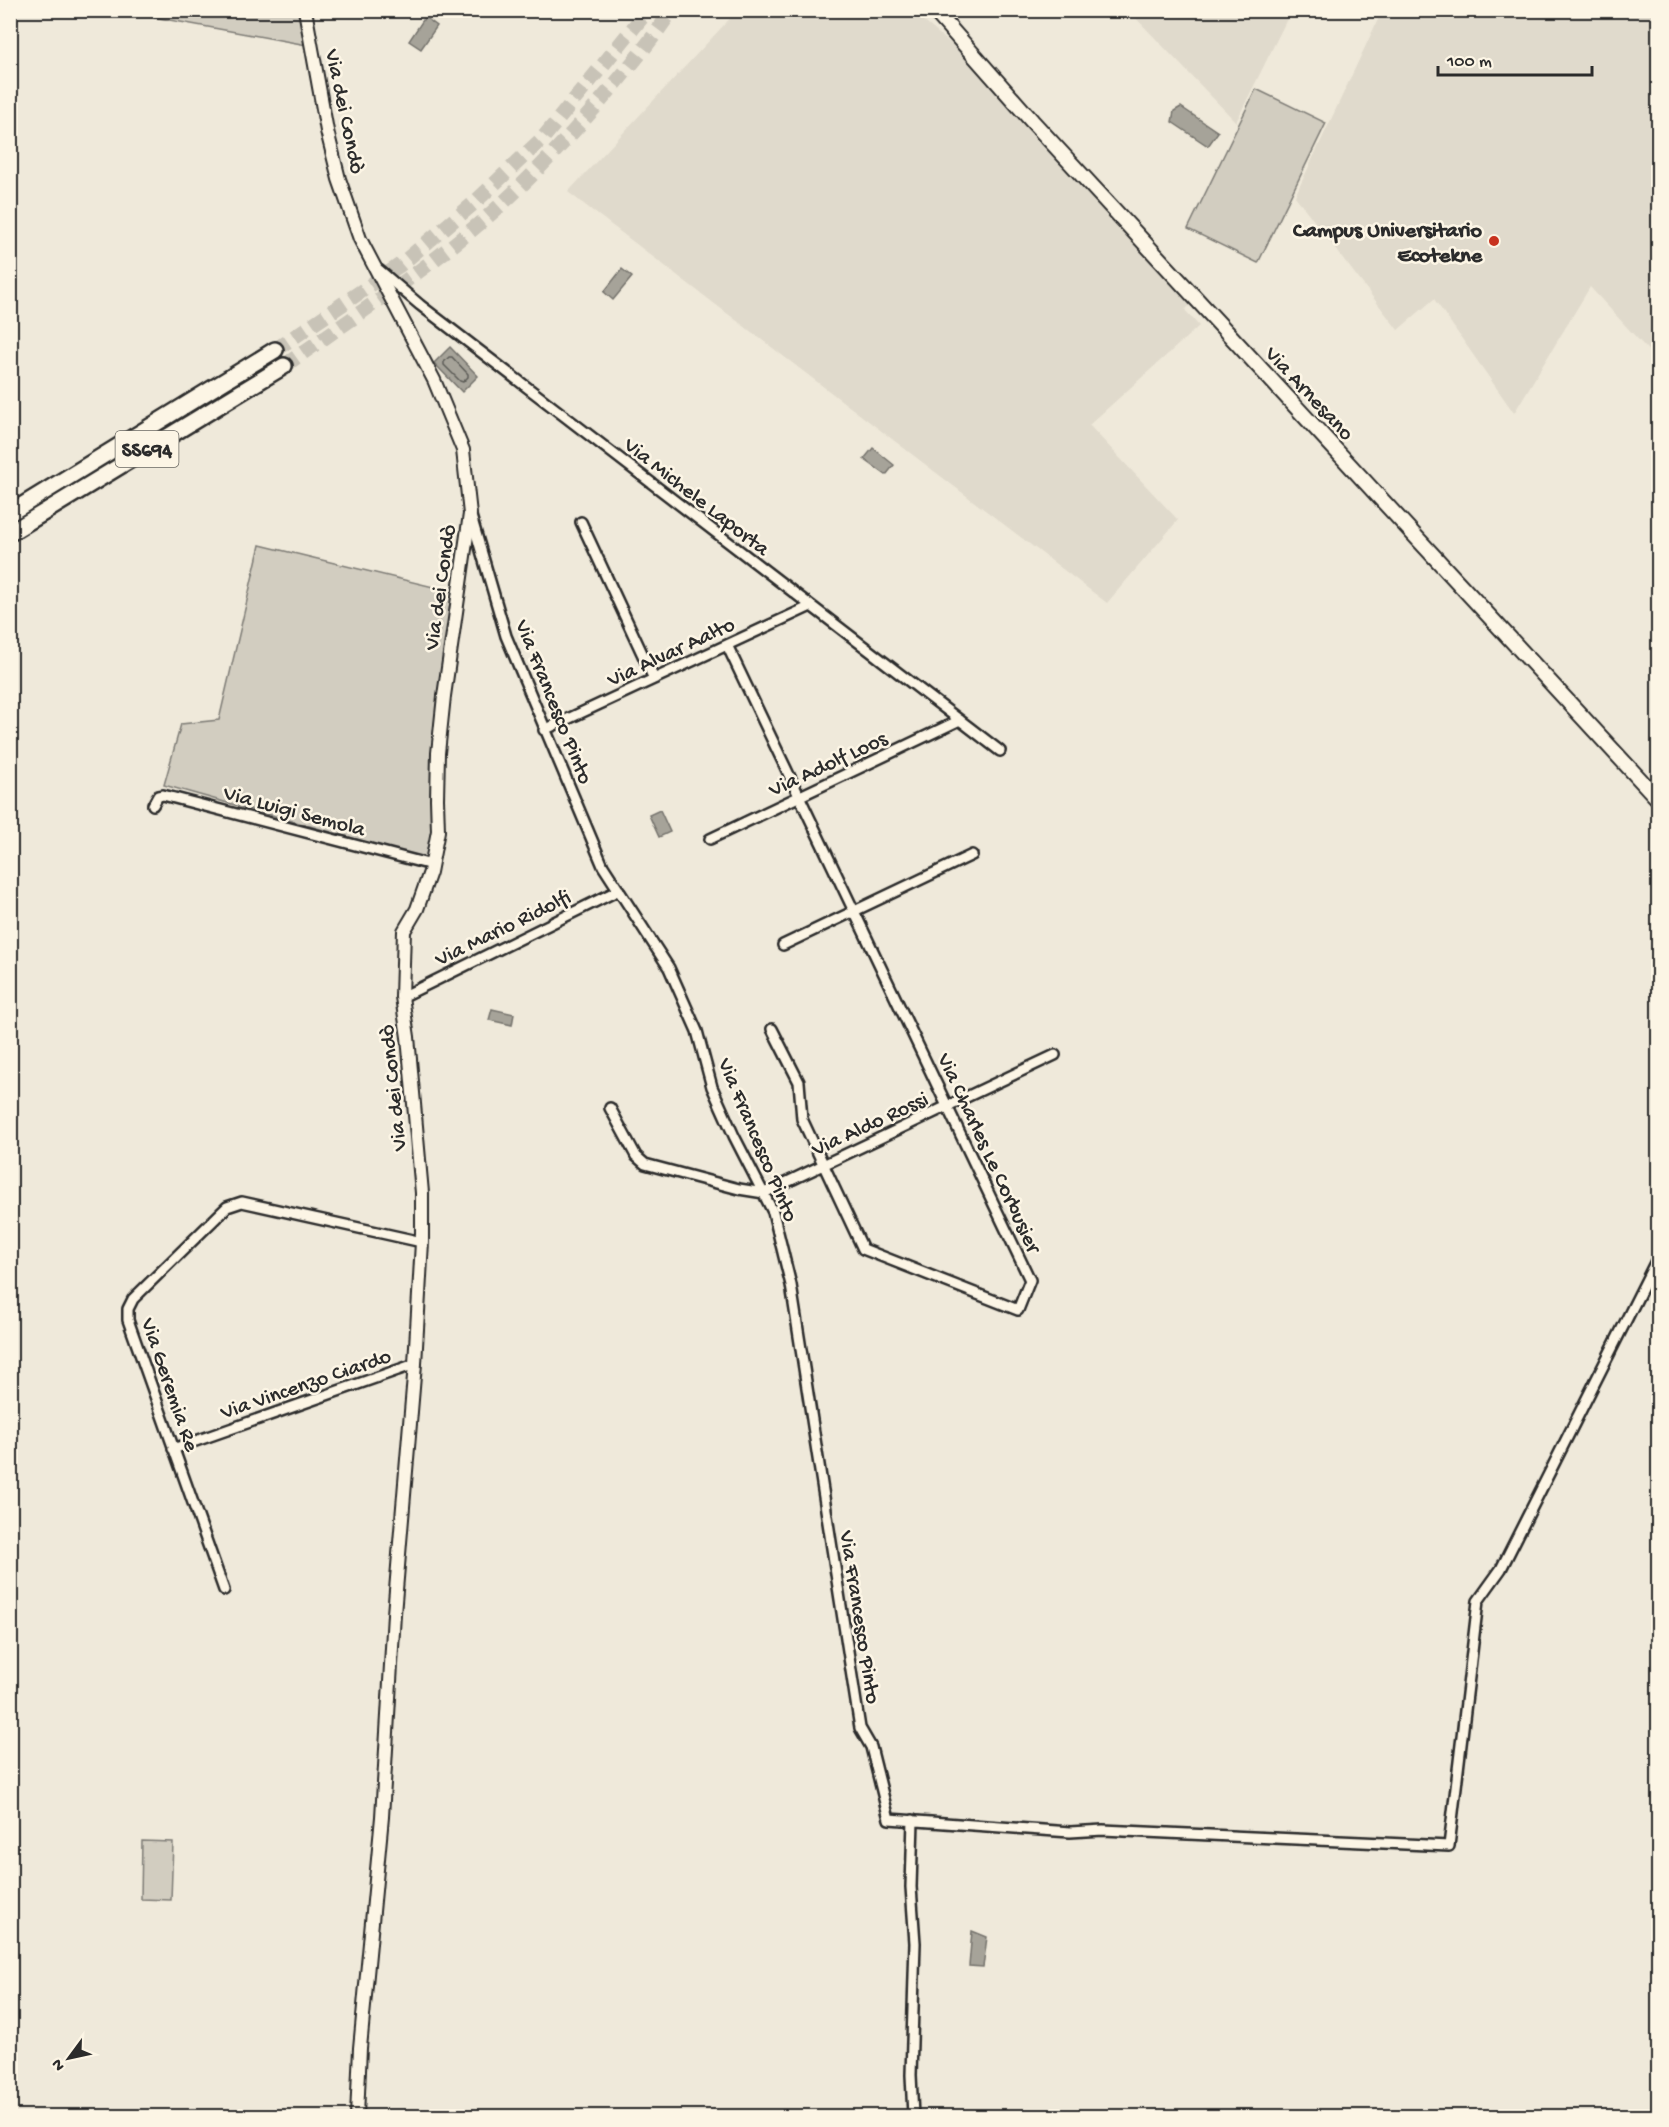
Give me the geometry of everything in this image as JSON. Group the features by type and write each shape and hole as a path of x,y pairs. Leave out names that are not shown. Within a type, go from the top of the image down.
{"highway":[{"name":"SS694","path":"10,513 275,350"},
{"name":"SS694","path":"10,533 284,366"}],"main road":[{"name":"Via Arnesano","path":"934,10 1032,122 1659,799"}],"street":[{"name":"Via dei Condò","path":"305,10 325,119 339,179 360,239 434,380 463,450 470,514 438,753 438,831 432,865 417,909 405,931 402,997 408,1037 422,1193 422,1242 415,1364 394,1614 382,1816 360,2048 357,2116"},
{"name":"Via Michele Laporta","path":"374,267 420,305 1000,751"},
{"name":"Via Francesco Pinto","path":"470,514 506,636 603,866 669,968 697,1031 712,1087 773,1212 790,1285 860,1728 871,1747 889,1819 913,1820"},
{"path":"581,522 654,679"},
{"name":"Via Alvar Aalto","path":"544,730 812,606"},
{"name":"Via Charles Le Corbusier","path":"728,645 1030,1280 1018,1310 863,1249 802,1119 799,1082 772,1029"},
{"name":"Via Adolf Loos","path":"710,839 960,720"},
{"name":"Via Luigi Semola","path":"153,805 158,796 163,795 432,865"},
{"path":"783,945 972,855"},
{"name":"Via Mario Ridolfi","path":"402,997 619,890"},
{"name":"Via Aldo Rossi","path":"764,1193 1055,1055"},
{"path":"609,1108 636,1156 645,1164 739,1189 764,1193"},
{"name":"Via Geremia Re","path":"225,1590 128,1320 128,1309 133,1299 227,1207 242,1202 422,1242"},
{"path":"913,2116 911,2075 915,1942 911,1887 913,1820 1070,1832 1103,1830 1449,1845 1478,1601 1501,1569 1659,1257"},
{"name":"Via Vincenzo Ciardo","path":"174,1449 415,1364"}],"shaded area":[{"path":"120,11 300,11 307,45"},
{"path":"737,11 910,11 915,14 950,43 957,42 1144,251 1143,255 1149,259 1153,257 1193,302 1185,310 1199,326 1089,425 1178,520 1107,603 568,192"},
{"path":"1129,11 1291,11 1236,122"},
{"name":"Campus Universitario Ecotekne","path":"1382,11 1658,11 1658,361 1590,287 1514,413 1434,299 1398,330 1295,196"},
{"path":"1256,89 1326,123 1258,263 1188,229"},
{"path":"260,545 454,592 434,726 434,830 427,859 164,785 181,724 219,720"},
{"path":"142,1841 173,1842 171,1900 141,1899"}],"water":[{"path":"425,17 437,26 421,49 409,41"},
{"path":"1181,107 1218,132 1208,146 1172,122 1174,111"},
{"path":"622,269 632,277 613,300 604,292"},
{"path":"450,347 478,376 462,392 434,363"},
{"path":"873,448 894,465 886,475 864,459"},
{"path":"660,810 670,832 659,837 649,815"},
{"path":"492,1009 514,1014 512,1025 489,1020"},
{"path":"972,1931 987,1937 983,1967 969,1966"}],"tunnel":[{"path":"275,350 400,265 473,204 543,138 648,10"},
{"path":"284,366 412,276 500,206 589,114 632,64 672,10"}],"place":[{"name":"Campus Universitario Ecotekne","path":"1494,241"}]}
